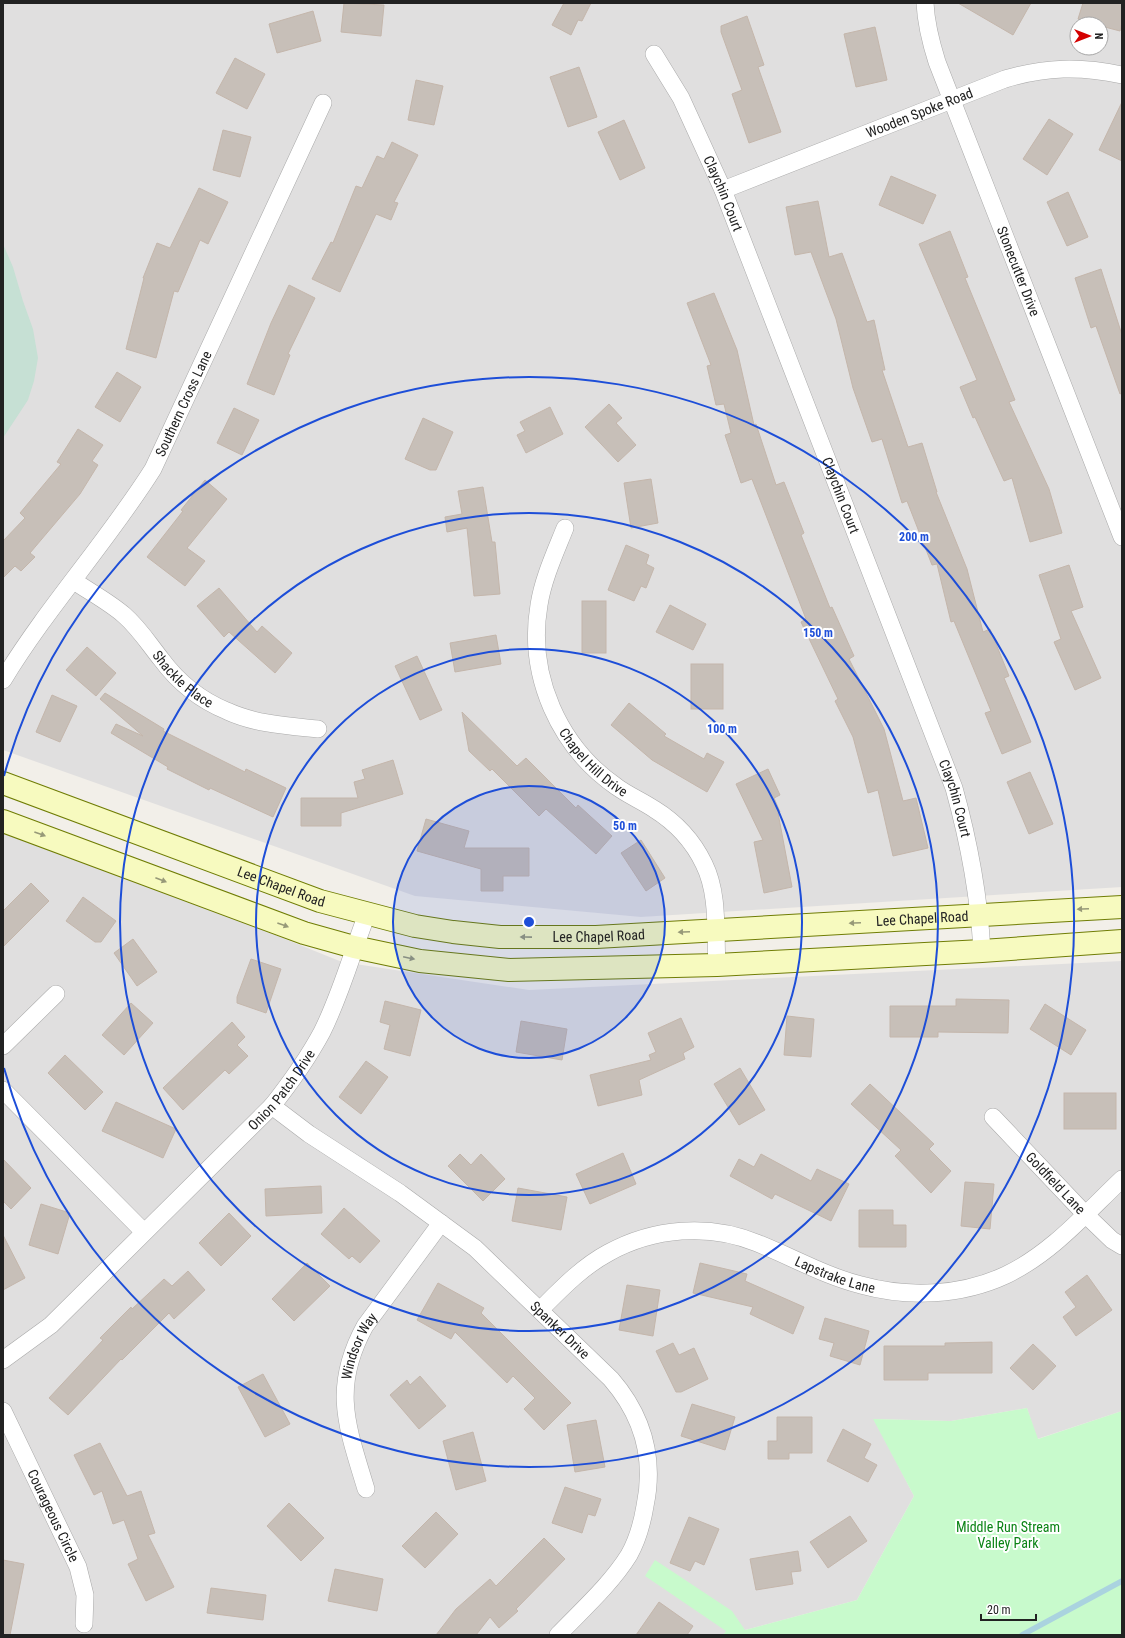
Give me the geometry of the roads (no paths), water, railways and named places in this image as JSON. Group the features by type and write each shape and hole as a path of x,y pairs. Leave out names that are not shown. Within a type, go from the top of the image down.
{"main road":[{"name":"Lee Chapel Road","path":"3,783 320,901 415,926 500,937 596,938 1122,907"},
{"path":"3,821 282,924 354,947 420,961 510,970 572,970 716,965 982,952 1122,942"}],"street":[{"name":"Stonecutter Drive","path":"925,3 930,41 1122,537"},
{"name":"Claychin Court","path":"654,54 680,98 723,190 954,788 967,834 980,915 982,952"},
{"name":"Wooden Spoke Road","path":"723,190 1005,79 1053,69 1083,69 1122,75"},
{"name":"Southern Cross Lane","path":"3,680 21,650 136,497 153,469 323,103"},
{"name":"Chapel Hill Drive","path":"565,528 542,589 537,624 536,644 539,669 553,712 567,736 582,756 605,778 668,819 693,845 704,864 711,882 716,965"},
{"name":"Shackle Place","path":"74,581 124,614 144,635 171,672 186,686 204,699 227,711 248,719 318,729"},
{"name":"Onion Patch Drive","path":"3,1360 51,1324 272,1106 292,1082 322,1031 337,998 367,914"},
{"path":"3,1046 56,994"},
{"path":"3,1090 144,1232"},
{"name":"Spanker Drive","path":"272,1106 309,1134 400,1194 475,1248 612,1379 628,1401 643,1432 648,1454 649,1489 641,1529 629,1555 614,1575 558,1635"},
{"name":"Goldfield Lane","path":"993,1117 1085,1214 1112,1240 1122,1246"},
{"name":"Lapstrake Lane","path":"540,1310 591,1263 624,1245 656,1234 684,1230 717,1232 738,1236 860,1285 888,1291 910,1294 930,1293 984,1284 1005,1276 1040,1255 1067,1232 1122,1179"},
{"name":"Windsor Way","path":"366,1489 345,1411 344,1385 348,1363 356,1342 365,1326 441,1223"},
{"name":"Courageous Circle","path":"3,1411 78,1566 85,1595 84,1624"}],"waterway":[{"path":"1022,1635 1122,1581"}],"park label":[{"name":"Middle Run Stream Valley Park","path":"1008,1536"}]}
